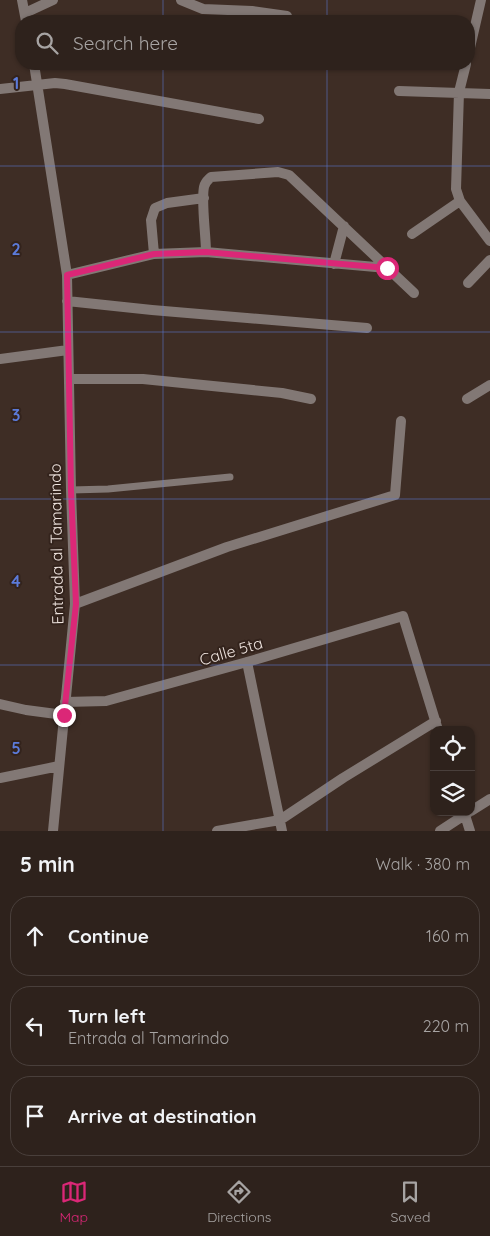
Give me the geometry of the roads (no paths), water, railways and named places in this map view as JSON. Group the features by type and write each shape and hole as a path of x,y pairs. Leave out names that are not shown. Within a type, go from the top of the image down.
{"street":[{"path":"22,0 25,15"},
{"path":"28,15 53,0"},
{"path":"181,0 202,9 252,11 280,15"},
{"path":"475,28 482,0"},
{"path":"479,12 490,12"},
{"name":"Entrada al Tamarindo","path":"35,70 67,275 71,490 76,604 53,831"},
{"path":"464,70 459,92 456,189 460,201 490,242"},
{"path":"0,89 60,83 259,119"},
{"path":"399,90 490,94"},
{"path":"206,252 204,187 207,181 212,177 278,172 289,175 414,293"},
{"path":"154,254 151,220 155,208 166,203 204,198"},
{"path":"412,234 460,201"},
{"path":"334,264 344,226"},
{"path":"67,275 154,254 206,252 387,268"},
{"path":"468,283 490,260"},
{"path":"67,301 367,328"},
{"path":"0,359 68,350"},
{"path":"70,380 143,379 282,393 311,399"},
{"path":"467,399 490,386"},
{"path":"76,604 227,547 395,495 401,421"},
{"name":"Calle 5ta","path":"65,702 106,701 403,616 437,726"},
{"path":"247,662 282,831"},
{"path":"0,704 26,710 64,715"},
{"path":"217,831 280,820 343,778 430,730"},
{"path":"0,778 59,766"},
{"path":"475,808 490,799"},
{"path":"440,831 462,816"},
{"path":"468,816 470,831"}],"lane":[{"path":"71,490 108,489 230,477"}]}
